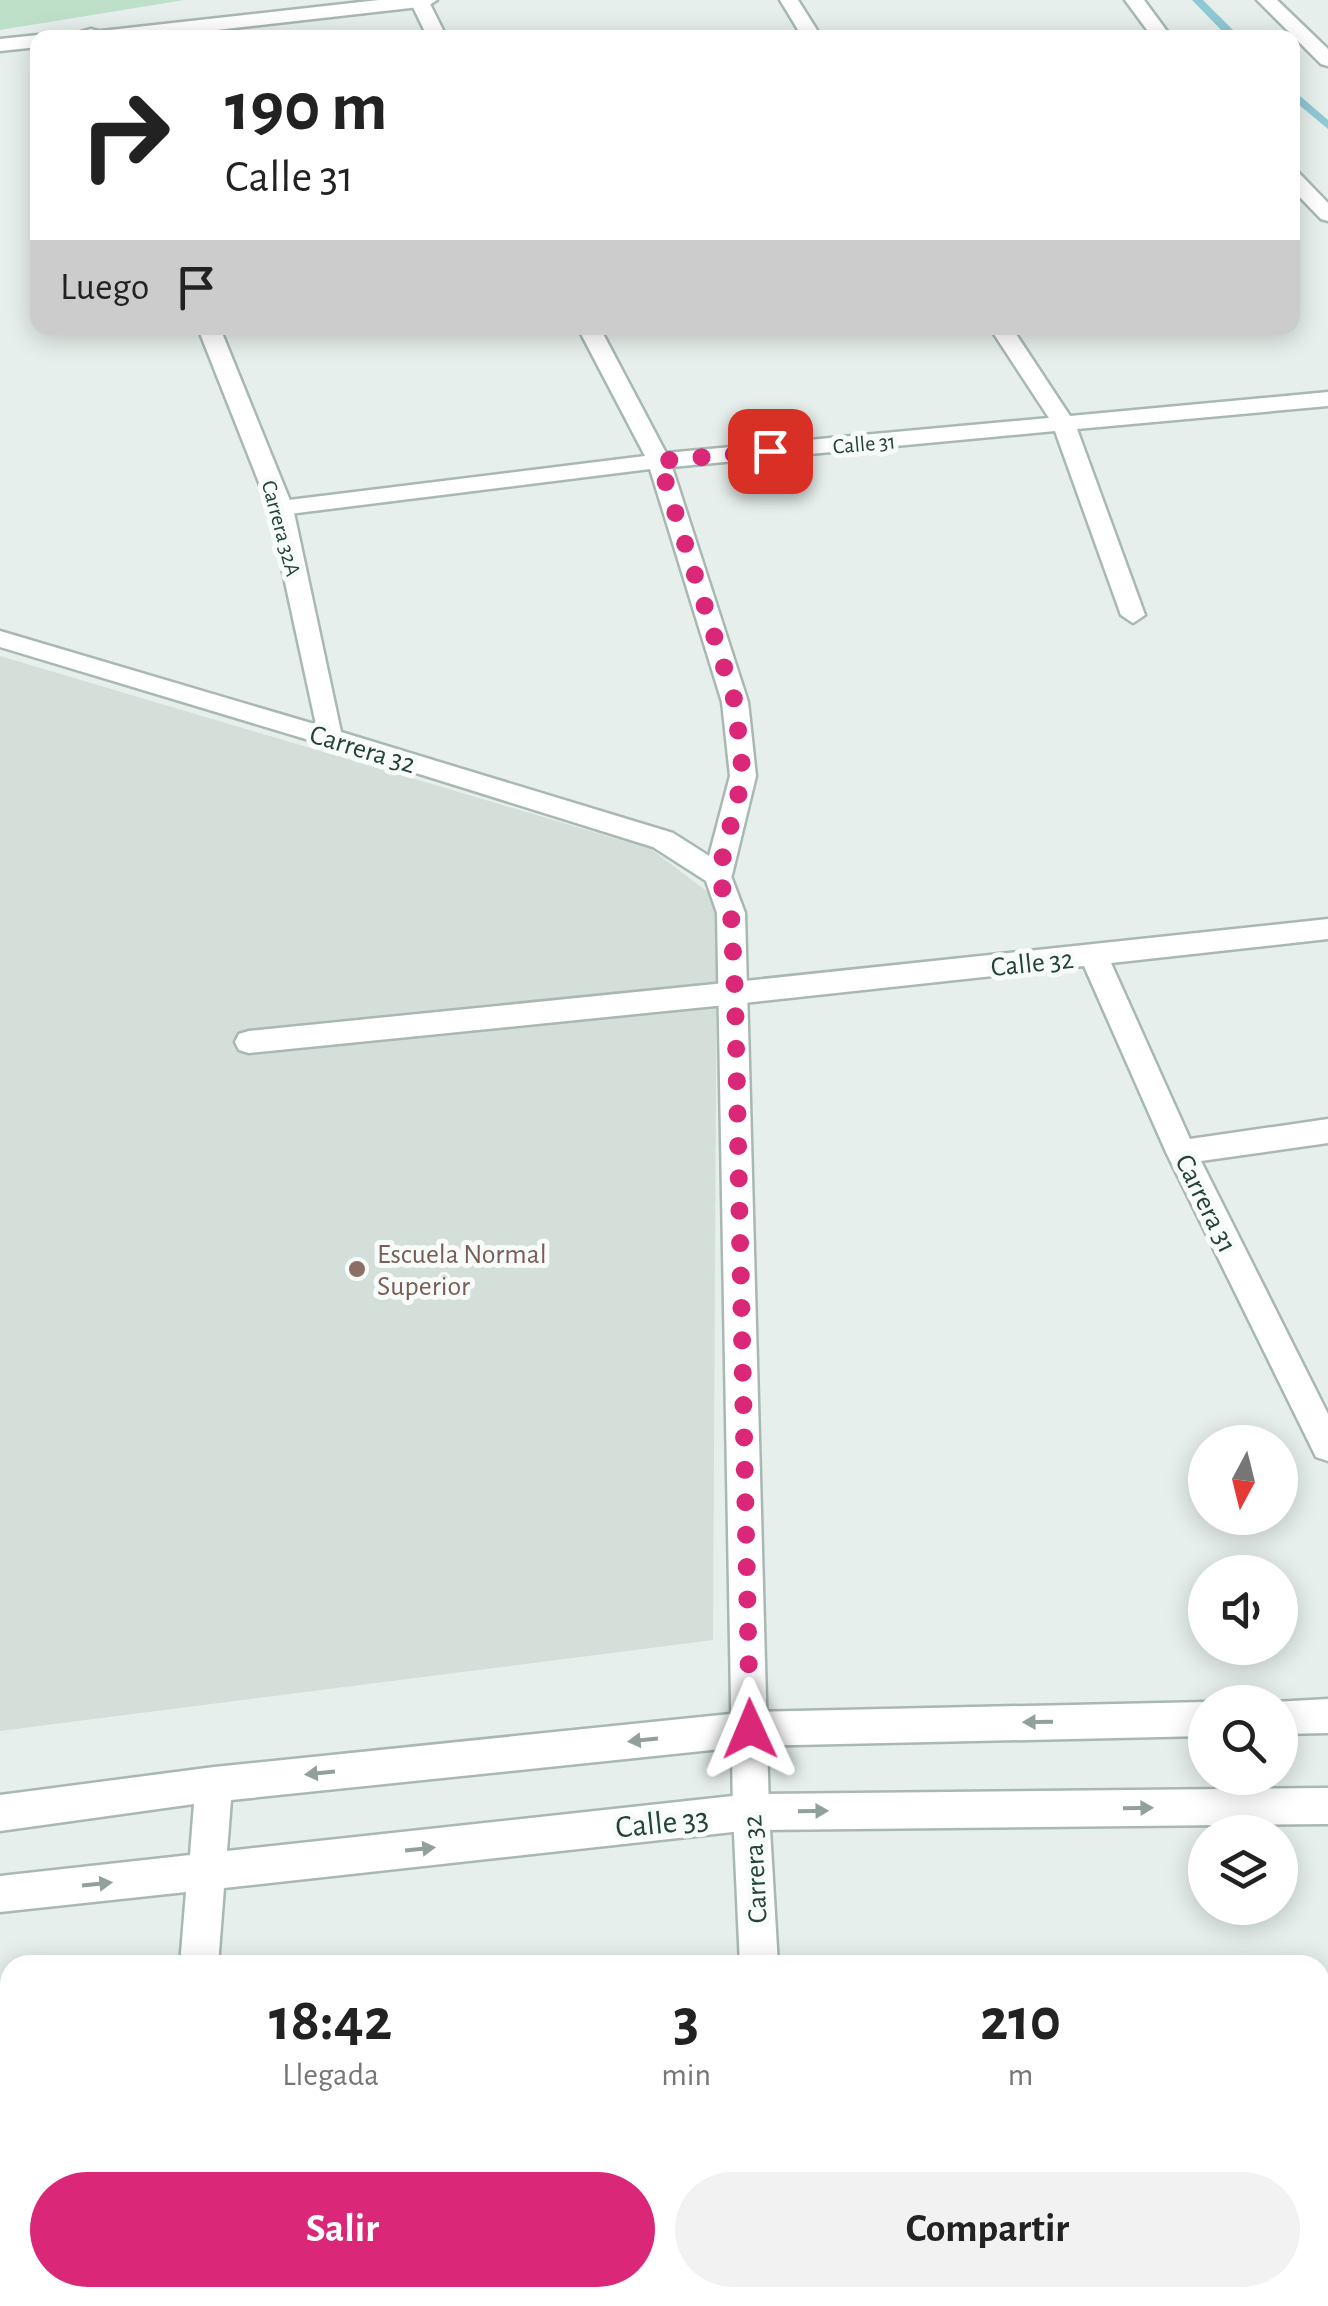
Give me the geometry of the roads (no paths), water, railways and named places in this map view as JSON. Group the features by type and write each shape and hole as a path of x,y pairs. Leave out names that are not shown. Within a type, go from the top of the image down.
{"street":[{"path":"419,0 434,30"},
{"path":"146,30 428,0"},
{"path":"789,0 809,30"},
{"path":"1134,0 1157,30"},
{"path":"1266,0 1297,30"},
{"path":"1300,33 1328,60"},
{"path":"0,45 30,42"},
{"path":"1300,186 1328,216"},
{"name":"Carrera 32A","path":"212,335 281,508 329,737"},
{"name":"Carrera 32","path":"594,335 659,461 735,702 743,776 718,876 731,913 735,993 751,1812 759,1955"},
{"path":"1006,335 1064,424 1133,614"},
{"name":"Calle 31","path":"281,508 659,461 1328,399"},
{"name":"Carrera 32","path":"0,639 663,840 718,876"},
{"name":"Calle 32","path":"249,1042 1093,956 1328,928"},
{"name":"Carrera 31","path":"1093,956 1181,1152 1328,1447"},
{"path":"1181,1152 1328,1131"},
{"path":"1298,1717 1328,1716"},
{"path":"0,1813 214,1784 750,1729 1188,1718"},
{"path":"200,1955 214,1784"},
{"name":"Calle 33","path":"0,1894 751,1812 1328,1806"}],"waterway":[{"path":"1197,0 1228,30"},
{"path":"1300,100 1328,126"}],"place":[{"name":"Escuela Normal Superior","path":"357,1269"}]}
